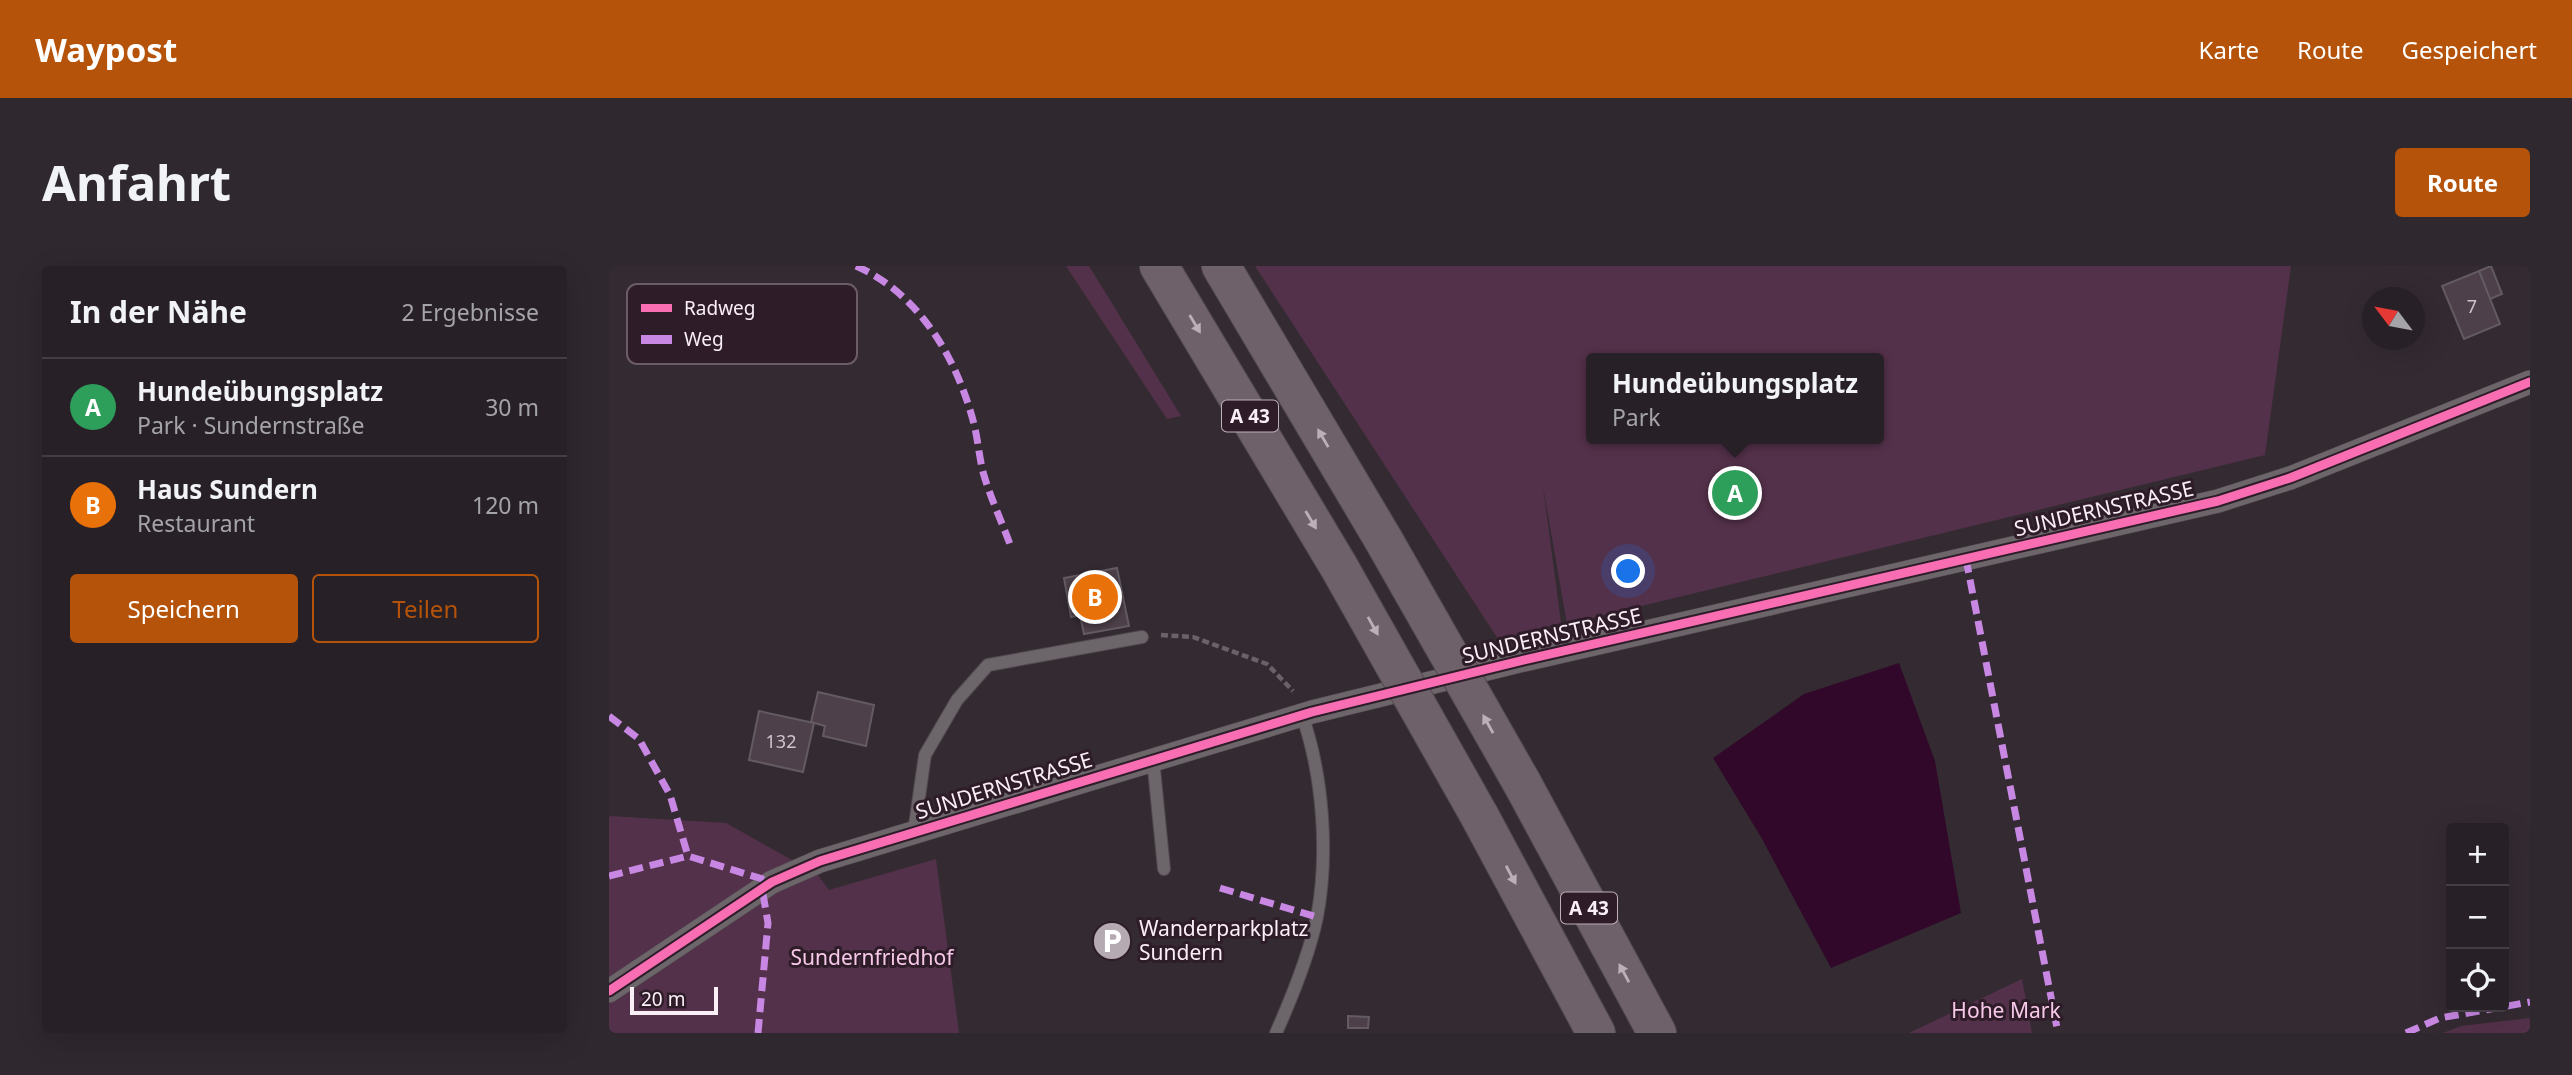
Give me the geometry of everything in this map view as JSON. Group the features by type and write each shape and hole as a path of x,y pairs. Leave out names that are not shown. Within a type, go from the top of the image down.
{"highway":[{"name":"A 43","path":"1159,266 1339,567 1479,815 1596,1033"},
{"name":"A 43","path":"1221,266 1383,539 1522,783 1657,1033"}],"street":[{"name":"SUNDERNSTRASSE","path":"609,991 772,881 820,861 1307,714 1524,660 2218,501 2290,478 2530,382"}],"lane":[{"path":"914,832 925,755 957,699 988,666 1142,637"},
{"path":"1276,1033 1317,917 1321,823 1307,714"},
{"path":"1153,759 1164,869"}],"path":[{"path":"1142,637 1172,633 1193,637 1267,664 1307,714"}],"green space":[{"path":"1066,266 1089,266 1181,416 1167,419"},
{"path":"1255,266 2291,266 2265,455 1567,624 1543,486 1561,623 1498,639"},
{"name":"Sundernfriedhof","path":"609,816 726,823 817,874 829,890 936,859 959,1033 609,1033"},
{"name":"Hohe Mark","path":"2022,979 2032,1033 1909,1033"},
{"path":"2530,1018 2530,1033 2443,1033 2461,1026"}],"shaded area":[{"path":"1899,663 1935,761 1961,913 1831,968 1761,837 1713,758 1804,694"}],"building":[{"path":"2491,266 2502,294 2490,299 2479,271"},
{"path":"2479,271 2500,324 2464,339 2442,286"},
{"path":"1117,568 1129,626 1084,634 1080,615 1071,617 1064,578"},
{"path":"818,692 874,705 866,746 823,736 825,726 811,722"},
{"path":"759,711 814,723 803,772 749,760"},
{"path":"1348,1016 1369,1017 1368,1028 1348,1028"}],"marked path":[{"path":"856,266 899,293 933,331 946,353 967,400 983,472 1011,547"},
{"path":"1966,559 2058,1033"},
{"path":"609,716 639,739 670,795 688,856"},
{"path":"609,876 688,856 772,882"},
{"path":"758,1033 768,923 762,888"},
{"path":"1220,888 1317,917"},
{"path":"2406,1033 2440,1018 2530,1002"}],"cycle path":[{"path":"609,991 772,882 820,861 1312,712 1524,660 2218,501 2290,478 2530,382"}],"place":[{"name":"Hundeübungsplatz","path":"1735,493"},
{"name":"Haus Sundern","path":"1095,597"},
{"name":"Wanderparkplatz Sundern","path":"1112,941"}]}
